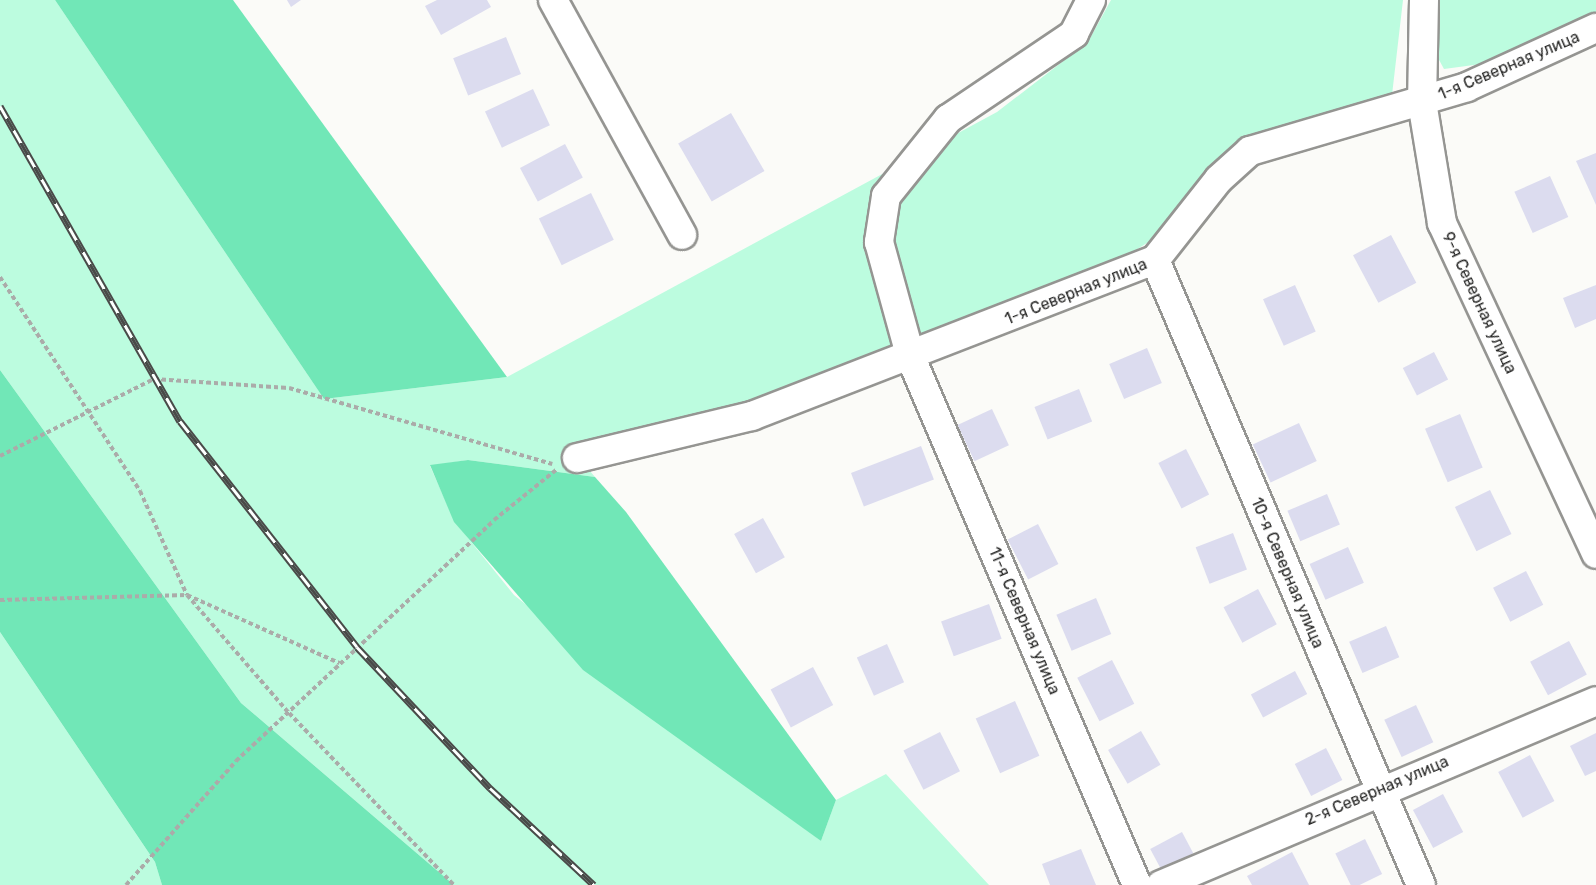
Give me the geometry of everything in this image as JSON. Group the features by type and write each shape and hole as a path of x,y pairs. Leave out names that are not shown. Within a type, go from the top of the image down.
{"street":[{"path":"553,0 682,235"},
{"name":"11-я Северная улица","path":"1091,0 1074,34 948,119 886,195 879,242 911,358 1137,885"},
{"name":"9-я Северная улица","path":"1424,0 1422,102 1442,223 1596,554"},
{"name":"1-я Северная улица","path":"577,458 752,416 911,358 1155,260 1219,179 1250,151 1422,102 1596,28"},
{"name":"10-я Северная улица","path":"1155,260 1378,789 1421,885"},
{"name":"2-я Северная улица","path":"1161,885 1378,789 1596,701"}],"path":[{"path":"0,277 140,491 187,595 289,713 454,885"},
{"path":"0,456 86,409 154,380 289,388 561,466 339,663 236,761 126,885"},
{"path":"0,600 187,595 339,663"}],"green space":[{"path":"0,0 55,0 324,399 507,377 997,112 1088,42 1111,0 1403,0 1392,95 1243,141 1215,163 1164,232 1136,250 749,402 568,445 595,477 468,460 430,466 455,522 514,595 821,841 836,800 886,774 989,885 454,885 241,703 0,370"},
{"path":"55,0 233,0 507,377 324,399"},
{"path":"1438,0 1596,0 1596,19 1496,62 1444,69 1438,58"},
{"path":"0,370 241,703 454,885 162,885 155,862 0,632"},
{"path":"468,460 595,477 626,512 836,800 821,841 583,670 454,522 430,465"},
{"path":"0,632 155,862 162,885 0,885"}],"building":[{"path":"287,0 301,0 291,7"},
{"path":"437,0 487,0 491,7 441,35 425,6"},
{"path":"506,37 521,74 468,95 453,58"},
{"path":"533,89 550,125 502,148 485,111"},
{"path":"731,113 764,171 712,202 678,144"},
{"path":"565,144 583,178 538,201 520,168"},
{"path":"1596,153 1596,205 1576,161"},
{"path":"1550,176 1568,217 1533,233 1514,192"},
{"path":"591,193 614,240 562,265 539,218"},
{"path":"1391,235 1416,283 1378,303 1353,255"},
{"path":"1295,285 1316,332 1284,346 1263,299"},
{"path":"1596,285 1596,319 1575,328 1563,298"},
{"path":"1147,348 1162,383 1124,399 1109,364"},
{"path":"1434,352 1448,380 1417,396 1403,368"},
{"path":"1079,389 1092,421 1048,439 1034,407"},
{"path":"992,409 1009,445 974,461 958,425"},
{"path":"1460,414 1483,467 1448,482 1425,429"},
{"path":"1299,423 1317,461 1271,483 1253,445"},
{"path":"921,446 934,480 864,506 851,473"},
{"path":"1186,449 1209,494 1182,509 1158,463"},
{"path":"1490,490 1511,534 1476,551 1455,507"},
{"path":"1327,494 1340,524 1300,541 1287,511"},
{"path":"763,518 785,557 756,573 734,534"},
{"path":"1038,524 1058,564 1028,580 1008,539"},
{"path":"1233,533 1247,569 1210,584 1196,547"},
{"path":"1348,547 1364,583 1325,600 1310,564"},
{"path":"1526,571 1543,605 1510,622 1493,588"},
{"path":"1258,589 1277,624 1242,643 1224,607"},
{"path":"1096,598 1111,634 1072,651 1056,615"},
{"path":"989,604 1002,639 954,656 941,621"},
{"path":"1386,626 1399,657 1362,673 1349,642"},
{"path":"1569,641 1587,675 1548,695 1530,662"},
{"path":"887,644 904,682 874,696 857,657"},
{"path":"1112,660 1134,704 1099,721 1077,678"},
{"path":"813,667 833,705 791,728 771,690"},
{"path":"1295,671 1307,694 1263,717 1251,694"},
{"path":"1015,701 1039,756 1000,773 976,718"},
{"path":"1416,705 1433,742 1402,757 1384,720"},
{"path":"1141,731 1160,765 1128,784 1108,750"},
{"path":"940,732 960,771 923,790 903,751"},
{"path":"1596,733 1596,771 1585,776 1570,746"},
{"path":"1326,748 1342,780 1311,796 1295,764"},
{"path":"1530,755 1554,801 1523,818 1498,772"},
{"path":"1443,794 1463,832 1433,848 1413,810"},
{"path":"1182,832 1193,853 1161,870 1150,849"},
{"path":"1365,839 1382,874 1360,885 1351,885 1335,853"},
{"path":"1081,849 1096,885 1050,885 1042,864"},
{"path":"1292,852 1309,885 1252,885 1247,876"}],"railway":[{"path":"0,106 180,421 357,647 490,788 594,885"}]}
